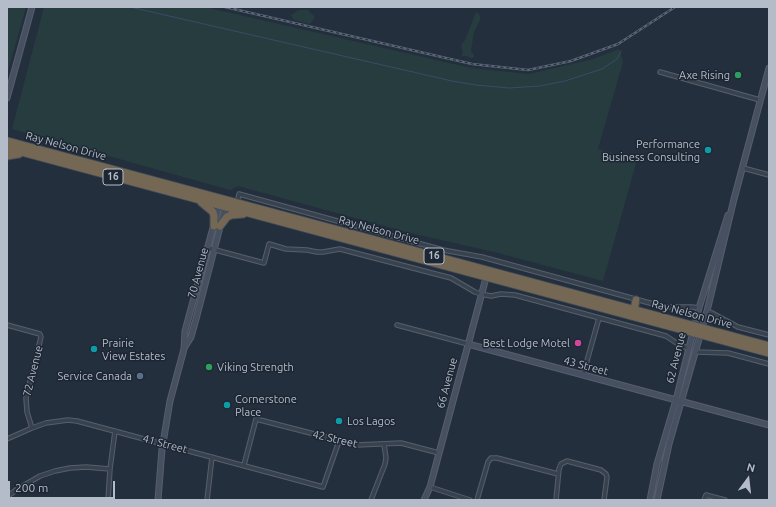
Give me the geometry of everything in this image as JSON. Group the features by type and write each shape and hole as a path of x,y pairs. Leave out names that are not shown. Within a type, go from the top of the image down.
{"highway":[{"name":"Ray Nelson Drive","path":"7,141 223,203 252,214 634,310 769,353"},
{"name":"Ray Nelson Drive","path":"7,148 198,200 237,203 487,274 697,331 769,346"},
{"path":"7,156 27,154"},
{"path":"198,200 213,212 217,226 231,215 252,214"},
{"path":"634,310 636,300"}],"street":[{"path":"7,98 32,7"},
{"name":"62 Avenue","path":"650,500 657,464 676,400 689,348 707,311 734,199 769,68"},
{"path":"660,72 760,100"},
{"path":"743,168 769,174"},
{"path":"237,203 239,194 442,250 482,257 636,300 666,307 699,308"},
{"name":"62 Avenue","path":"657,500 670,444 696,352 699,308 720,236 734,199"},
{"name":"70 Avenue","path":"158,500 163,444 170,401 184,349 190,337 214,250 217,226 223,203"},
{"name":"70 Avenue","path":"184,349 185,331 208,248 217,226"},
{"path":"208,248 264,263 269,244 286,249 317,252 340,249 451,278 481,294 491,296 501,294 515,295 666,336 681,346 689,348"},
{"name":"66 Avenue","path":"424,500 430,487 487,274"},
{"path":"707,311 738,327 769,335"},
{"path":"583,375 599,318"},
{"name":"72 Avenue","path":"7,325 35,332 40,334 41,337 26,398 27,412 32,428"},
{"name":"43 Street","path":"397,325 769,425"},
{"path":"696,352 728,353 769,364"},
{"name":"42 Street","path":"244,465 256,419 357,445 401,443 439,453"},
{"name":"41 Street","path":"7,440 46,423 68,420 116,431 323,487 339,441"},
{"path":"108,500 110,468 116,431"},
{"path":"371,500 385,464 386,458 384,444"},
{"path":"207,500 212,457"},
{"path":"477,500 488,462 491,458 497,458 558,474"},
{"path":"556,500 558,474 561,464 567,461 601,470 606,474 607,477 604,500"},
{"path":"7,497 40,476 55,471 86,467 110,468"},
{"path":"430,487 470,500"},
{"path":"704,500 706,495 726,500"}],"green space":[{"path":"7,7 26,7 7,75"},
{"path":"44,7 205,7 471,68 529,74 593,59 619,49 623,62 598,149 637,160 603,281 494,252 410,233 238,186 230,190 12,129"},
{"path":"299,10 308,10 315,17 310,24 294,20 291,15"},
{"path":"476,12 480,15 480,20 474,32 471,51 474,57 471,58 461,56 463,53 461,45 465,40"}],"waterway":[{"path":"130,7 452,81 509,88 540,86 565,81 602,69 617,59 621,51"}],"railway":[{"path":"225,7 472,64 528,70 571,61 618,44 675,7"}],"place":[{"name":"Axe Rising","path":"738,75"},
{"name":"Performance Business Consulting","path":"708,150"},
{"name":"Best Lodge Motel","path":"578,343"},
{"name":"Prairie View Estates","path":"94,349"},
{"name":"Viking Strength","path":"209,367"},
{"name":"Service Canada","path":"140,376"},
{"name":"Cornerstone Place","path":"227,405"},
{"name":"Los Lagos","path":"339,421"}]}
